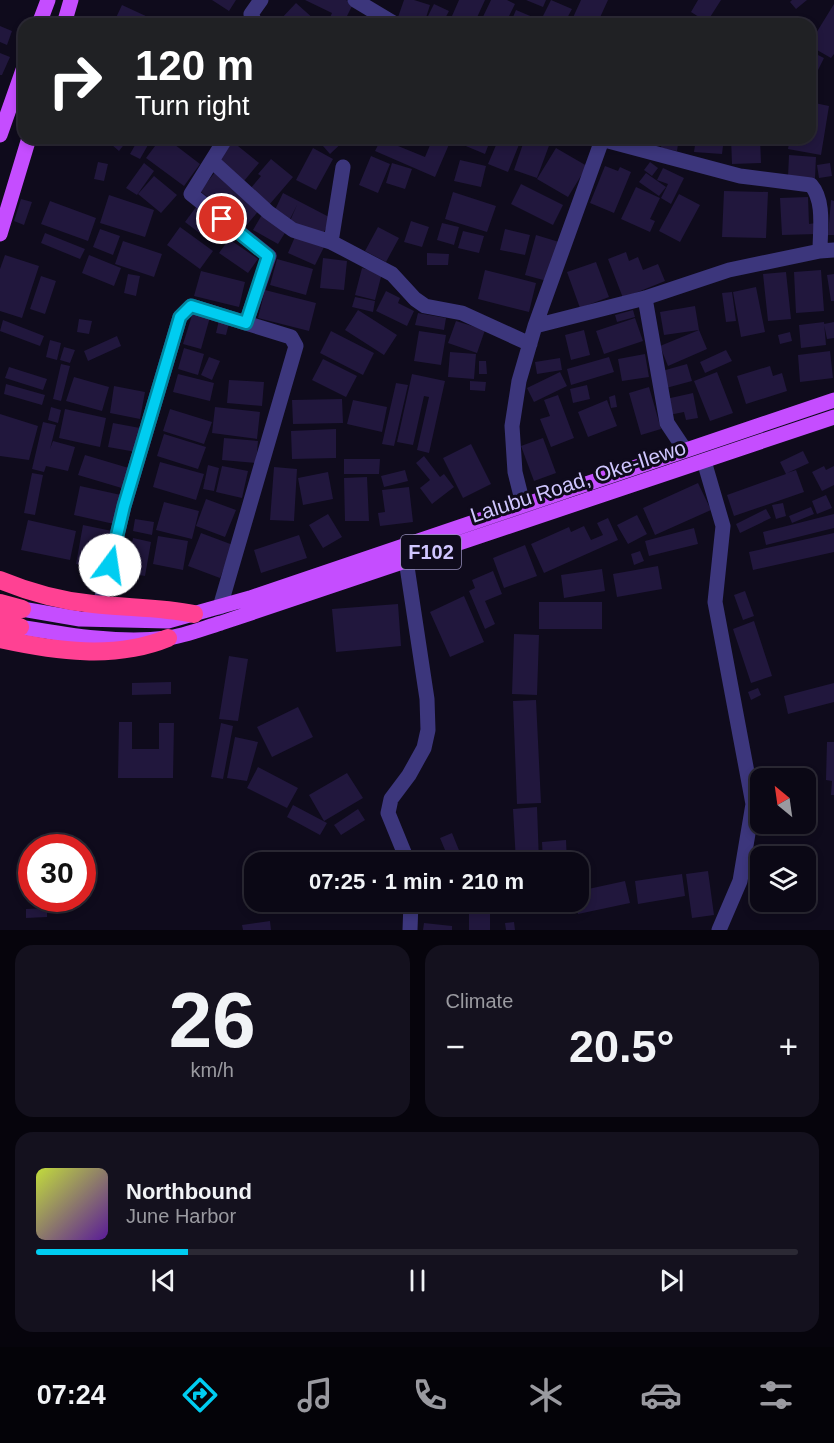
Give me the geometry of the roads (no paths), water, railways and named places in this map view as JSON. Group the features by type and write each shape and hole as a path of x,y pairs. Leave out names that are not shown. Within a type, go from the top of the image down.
{"highway":[{"path":"0,580 54,597 100,605 166,608 194,614"},
{"name":"F102","path":"0,603 21,618"},
{"name":"F102","path":"0,621 21,618"},
{"path":"0,639 59,650 106,651 150,646 168,638"}],"main road":[{"path":"41,18 48,0"},
{"path":"66,18 71,0"},
{"path":"0,135 18,84"},
{"path":"0,234 27,144"},
{"name":"Lalubu Road, Oke-Ilewo","path":"21,618 168,621 220,607 834,400"},
{"name":"Lalubu Road, Oke-Ilewo","path":"21,618 86,637 137,640 168,638 221,623 834,417"}],"street":[{"path":"253,18 251,14 261,0"},
{"path":"355,0 385,18"},
{"path":"222,144 191,194 268,256 246,323"},
{"path":"523,504 515,472 512,426 519,381 598,144"},
{"path":"536,326 645,298 729,270 827,250 820,207 816,191 811,185 740,176 619,144"},
{"path":"212,161 268,212 293,230 331,242 392,274 415,299 425,306 462,313 530,344"},
{"path":"331,242 343,167"},
{"path":"645,298 667,423 685,450"},
{"path":"100,605 124,506 180,317 191,306 291,337 296,346 220,607"},
{"path":"704,461 723,526 715,602 753,804 740,881 719,930"},
{"path":"404,852 387,813 390,800 409,775 424,748 428,730 427,699 406,560"},
{"path":"410,930 411,912"}]}
